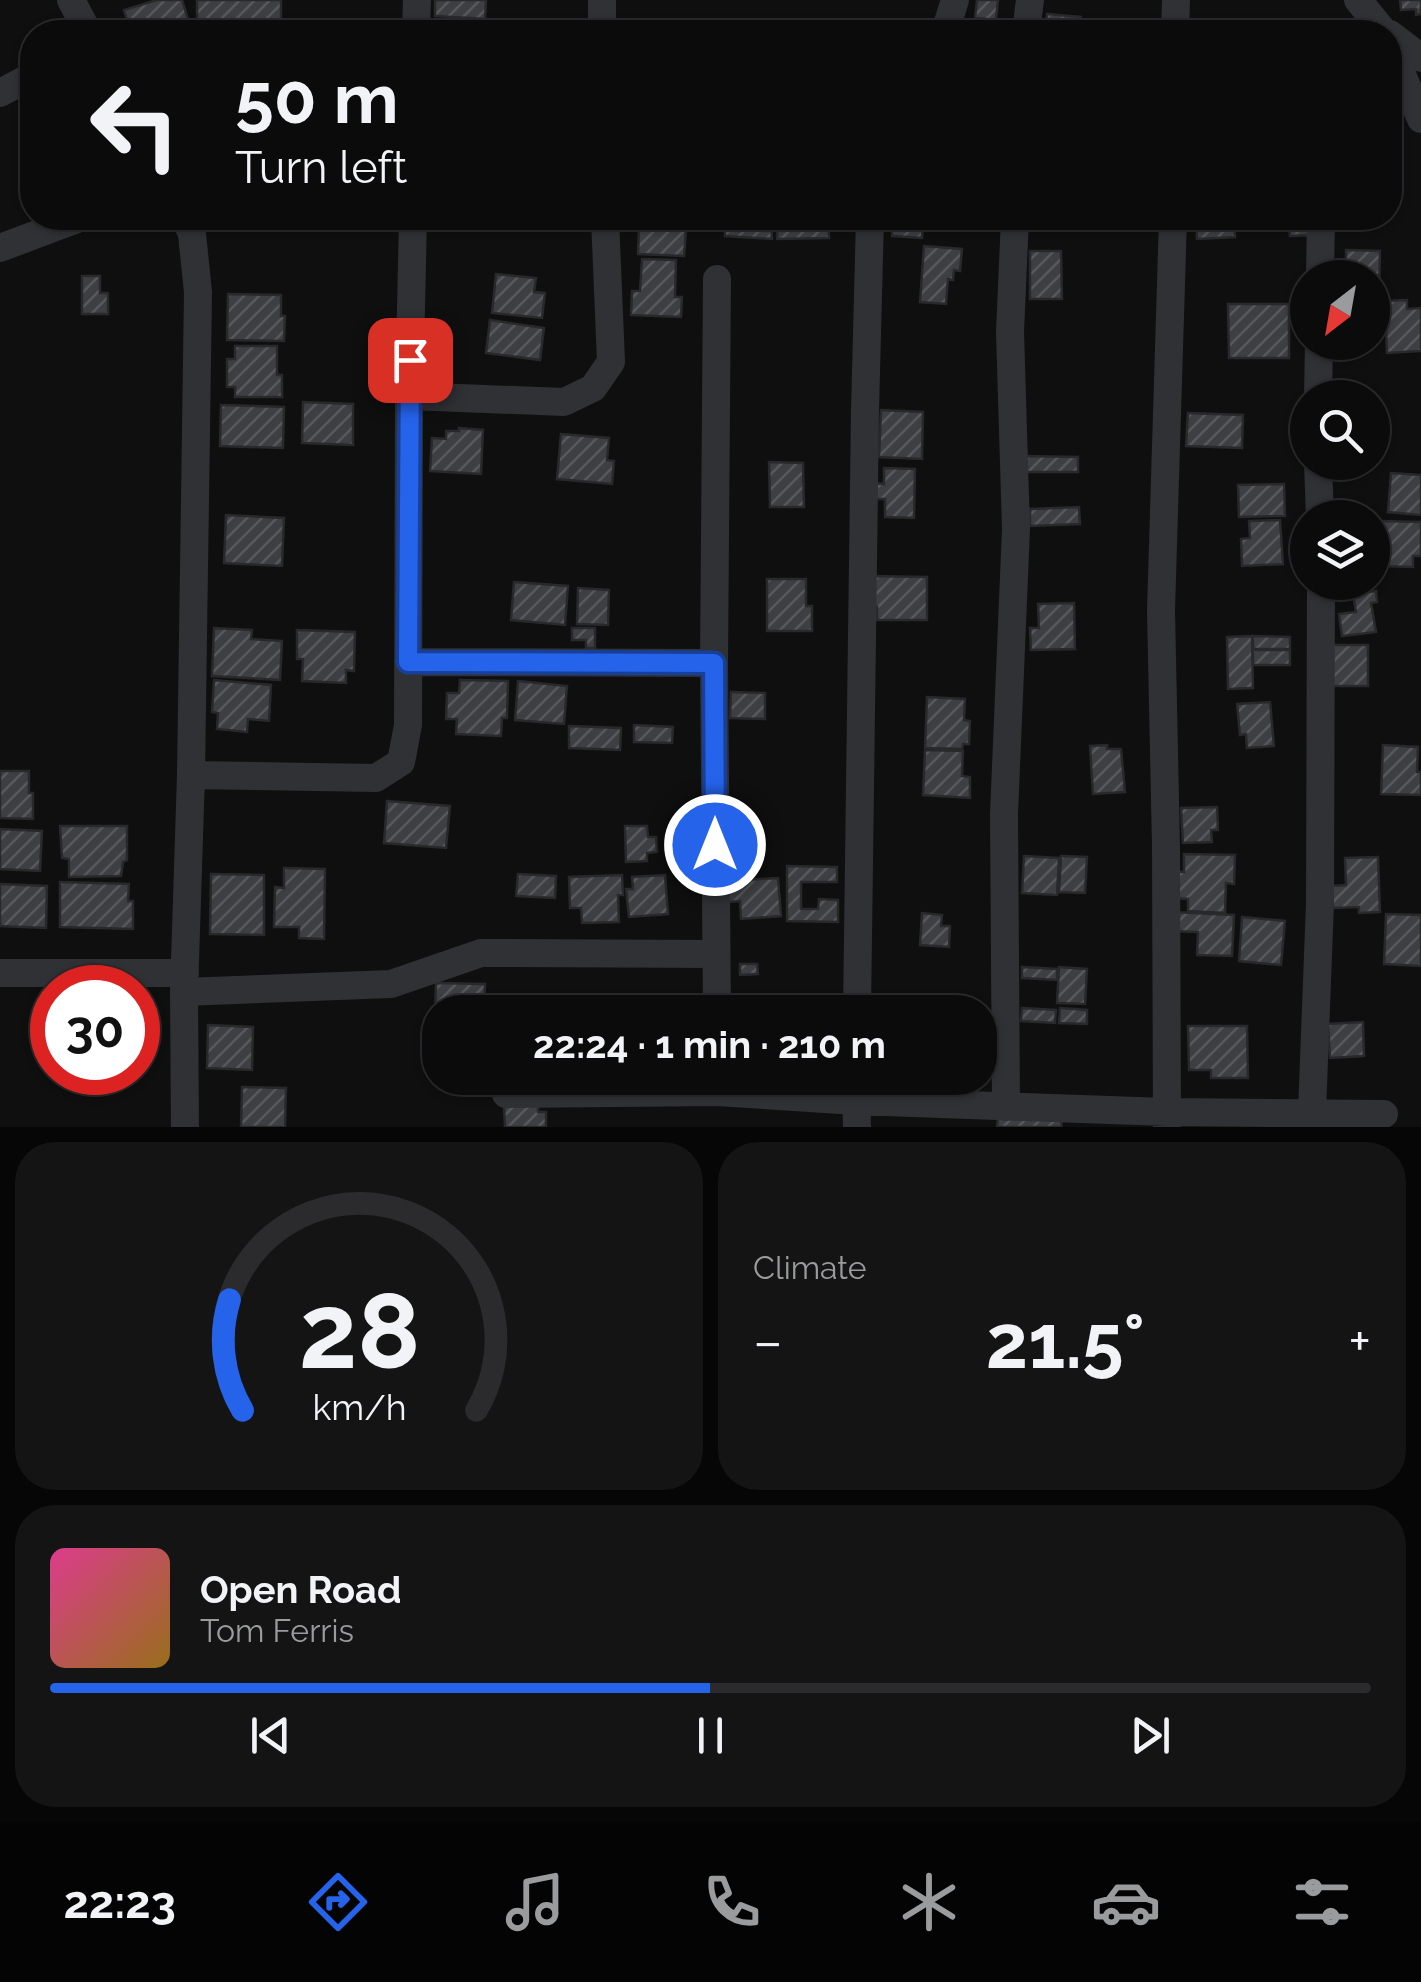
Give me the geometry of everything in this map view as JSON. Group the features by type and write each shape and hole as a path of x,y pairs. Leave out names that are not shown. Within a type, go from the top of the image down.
{"street":[{"path":"1358,0 1375,20"},
{"path":"1402,72 1421,119"},
{"path":"0,248 48,230"},
{"path":"185,1127 198,292 190,230"},
{"path":"192,775 376,778 402,762 408,725 413,230"},
{"path":"409,396 564,402 592,388 611,362 606,230"},
{"path":"857,995 870,230"},
{"path":"1006,1107 1004,814 1016,529 1010,332 1014,230"},
{"path":"1167,1120 1161,610 1173,230"},
{"path":"1320,260 1321,230"},
{"path":"716,995 717,279"},
{"path":"1312,1112 1320,903 1320,600"},
{"path":"408,662 714,663"},
{"path":"0,973 185,982 391,984 481,952 716,954"},
{"path":"800,1095 857,1102 1006,1107 1167,1120 1312,1112 1384,1114"}],"building":[{"path":"157,0 182,0 188,20 127,20 124,10"},
{"path":"197,0 281,0 281,20 197,20"},
{"path":"435,0 486,0 485,19 435,16"},
{"path":"977,0 998,0 996,20 975,18"},
{"path":"1400,0 1421,0 1421,14 1416,15 1416,9 1401,10"},
{"path":"1047,14 1081,17 1081,20 1046,20"},
{"path":"639,230 686,230 684,256 638,254"},
{"path":"725,230 772,230 772,239 725,236"},
{"path":"777,230 829,230 829,238 777,239"},
{"path":"892,230 922,230 922,238 892,236"},
{"path":"1197,230 1235,230 1235,237 1197,239"},
{"path":"1289,230 1317,230 1317,235 1290,236"},
{"path":"924,246 962,249 960,271 954,270 953,280 948,279 946,304 920,302"},
{"path":"1346,250 1380,251 1380,260 1346,260"},
{"path":"1030,251 1061,251 1062,299 1030,299"},
{"path":"642,259 676,260 675,297 682,297 681,317 631,315 632,291 640,291"},
{"path":"496,274 536,278 534,292 545,293 542,318 492,313"},
{"path":"82,276 100,276 100,293 108,293 108,314 82,314"},
{"path":"228,294 281,295 284,341 227,340"},
{"path":"1407,300 1407,309 1421,308 1421,351 1390,353 1390,301"},
{"path":"1228,304 1289,304 1289,358 1229,358"},
{"path":"490,320 544,328 540,360 486,353"},
{"path":"235,346 277,346 282,397 235,397 235,387 227,387 227,359 235,359"},
{"path":"303,402 353,404 353,445 302,443"},
{"path":"221,405 284,407 283,448 220,446"},
{"path":"881,410 923,412 922,459 879,457"},
{"path":"1188,413 1243,415 1242,448 1186,446"},
{"path":"483,430 481,474 430,471 432,438 446,439 446,431"},
{"path":"561,434 609,438 607,460 614,461 612,484 557,479"},
{"path":"1024,456 1078,457 1078,472 1024,472"},
{"path":"769,462 803,463 804,507 770,507"},
{"path":"884,468 915,469 914,518 885,517 885,499 874,499 874,483 884,484"},
{"path":"1391,473 1421,475 1421,515 1390,512"},
{"path":"1284,484 1285,516 1239,517 1238,485"},
{"path":"1079,507 1080,524 1030,526 1030,509"},
{"path":"226,515 284,518 282,566 224,563"},
{"path":"1280,520 1283,564 1242,566 1241,539 1250,538 1249,521"},
{"path":"1390,521 1421,522 1421,556 1413,556 1413,567 1390,566"},
{"path":"868,576 927,577 927,620 877,620 877,607 868,607"},
{"path":"767,579 806,579 806,606 812,606 812,631 767,631"},
{"path":"514,582 568,586 565,625 511,620"},
{"path":"578,588 609,590 608,625 577,624"},
{"path":"1354,600 1377,600 1371,603 1376,632 1342,636 1339,614 1356,612"},
{"path":"1074,603 1075,649 1031,650 1030,628 1039,628 1038,604"},
{"path":"214,628 252,630 251,639 282,641 280,680 212,676"},
{"path":"572,628 595,628 595,648 586,648 586,640 572,640"},
{"path":"297,630 355,632 354,671 346,670 346,683 302,681 303,659 297,659"},
{"path":"1252,636 1253,688 1228,689 1227,637"},
{"path":"1253,636 1290,637 1290,649 1253,649"},
{"path":"1331,645 1368,645 1368,686 1332,686"},
{"path":"1253,650 1290,650 1290,665 1253,665"},
{"path":"214,680 271,685 269,721 248,719 247,732 217,729 218,713 212,712"},
{"path":"460,680 508,681 507,718 502,718 501,736 456,734 457,719 446,719 447,693 459,693"},
{"path":"518,681 567,686 564,724 515,720"},
{"path":"731,692 765,693 765,719 730,718"},
{"path":"927,697 965,699 964,720 970,721 969,744 963,744 962,749 925,748"},
{"path":"1270,702 1274,746 1247,748 1246,734 1240,735 1237,704"},
{"path":"634,725 673,727 672,743 634,742"},
{"path":"569,726 621,728 620,750 569,748"},
{"path":"1107,745 1107,749 1121,749 1125,792 1093,794 1090,746"},
{"path":"1383,745 1418,747 1421,795 1381,794"},
{"path":"925,750 963,751 962,776 970,777 970,798 923,795"},
{"path":"0,771 29,771 33,819 0,818"},
{"path":"387,801 450,806 446,848 384,843"},
{"path":"1217,807 1218,830 1211,830 1212,842 1183,843 1181,808"},
{"path":"60,826 127,826 127,860 123,862 121,876 69,877 69,859 62,858"},
{"path":"625,826 647,826 648,837 656,837 657,852 647,853 647,861 626,862"},
{"path":"0,829 42,831 40,871 0,869"},
{"path":"1184,854 1235,855 1234,884 1226,883 1225,913 1188,911 1188,899 1173,898 1174,871 1184,872"},
{"path":"1024,856 1059,858 1057,895 1022,893"},
{"path":"1061,856 1087,857 1085,893 1059,892"},
{"path":"1378,857 1380,912 1359,913 1359,907 1333,908 1332,886 1346,885 1345,858"},
{"path":"787,866 837,867 837,882 801,882 801,909 818,909 819,899 838,900 838,922 787,921"},
{"path":"284,868 325,869 324,939 299,938 299,927 274,927 275,887 284,888"},
{"path":"211,874 264,875 264,935 210,934"},
{"path":"518,874 556,876 555,898 516,896"},
{"path":"622,875 619,922 582,923 581,908 570,908 569,877"},
{"path":"665,875 668,914 629,917 626,889 633,889 632,877"},
{"path":"778,878 781,916 741,919 740,901 729,902 727,881"},
{"path":"60,882 129,884 133,929 60,927"},
{"path":"0,884 47,886 46,928 0,926"},
{"path":"1172,912 1234,915 1232,956 1197,955 1198,932 1171,931"},
{"path":"922,913 942,915 941,926 950,926 949,947 920,945"},
{"path":"1386,914 1421,915 1421,966 1384,964"},
{"path":"1242,917 1285,921 1281,965 1239,961"},
{"path":"740,964 757,964 758,974 740,975"},
{"path":"1022,967 1057,969 1057,980 1022,978"},
{"path":"1059,967 1087,969 1085,1004 1057,1003"},
{"path":"436,983 485,984 485,995 436,995"},
{"path":"1022,1008 1056,1010 1055,1023 1021,1021"},
{"path":"1060,1008 1087,1010 1087,1024 1059,1023"},
{"path":"1363,1022 1364,1056 1330,1058 1328,1024"},
{"path":"208,1025 253,1027 252,1070 207,1068"},
{"path":"1188,1026 1247,1026 1248,1078 1211,1078 1211,1070 1189,1070"},
{"path":"242,1087 286,1088 285,1127 241,1127"},
{"path":"538,1105 538,1112 546,1112 546,1127 505,1127 504,1106"},
{"path":"998,1116 1062,1120 1061,1127 997,1127"}],"route":[{"path":"410,360 408,662 714,663 715,845"}]}
